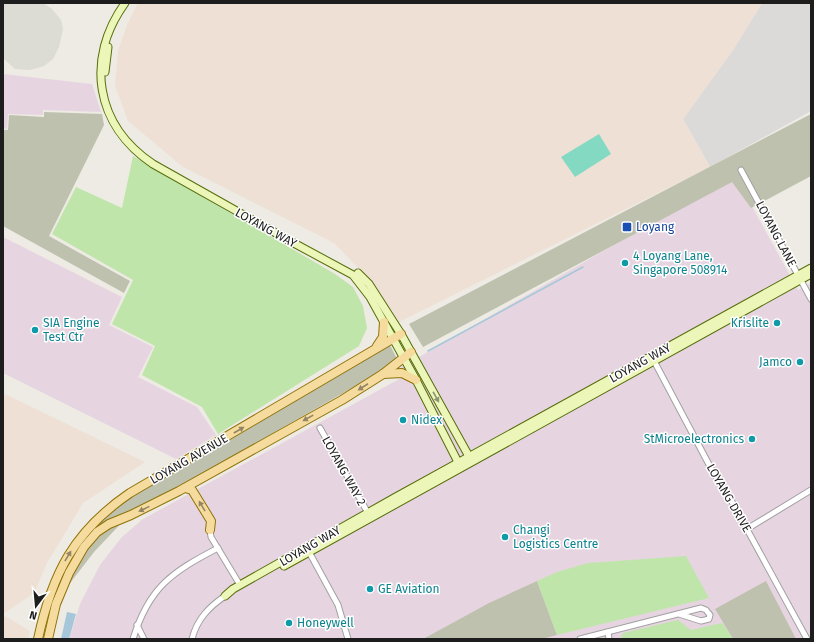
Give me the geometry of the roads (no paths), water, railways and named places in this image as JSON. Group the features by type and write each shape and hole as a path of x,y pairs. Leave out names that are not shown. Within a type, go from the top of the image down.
{"main road":[{"path":"374,350 383,337 384,322"},
{"name":"LOYANG AVENUE","path":"38,639 51,591 58,575 80,538 107,510 130,493 397,336"},
{"name":"LOYANG AVENUE","path":"48,639 56,604 69,573 89,542 109,524 131,515 185,488 342,400 383,374 411,352"},
{"path":"383,374 402,373 416,380"},
{"path":"185,488 192,490 211,521 210,530"}],"street":[{"name":"LOYANG WAY","path":"125,3 114,19 106,40 100,69 105,103 111,119 123,138 138,154 157,166 302,248 353,274 365,289 384,322 411,352 471,459"},
{"name":"LOYANG WAY","path":"132,3 114,30 108,50 105,69 109,101 116,118 130,140 164,166 356,271 369,284 397,336 403,357 460,465"},
{"name":"LOYANG LANE","path":"741,170 811,299"},
{"name":"LOYANG WAY","path":"799,278 811,268"},
{"name":"LOYANG WAY","path":"192,639 198,622 205,612 225,596 799,278 811,274"},
{"name":"LOYANG DRIVE","path":"653,359 714,474 725,489 807,639"},
{"name":"LOYANG WAY 2","path":"320,428 371,514"},
{"path":"747,529 811,490"},
{"path":"210,530 211,537 244,586"},
{"path":"132,639 149,601 160,587 177,571 218,548"},
{"path":"308,550 338,605 348,639"},
{"name":"LOYANG WAY","path":"225,596 237,592 244,586"},
{"path":"580,639 701,608 706,610 710,615 709,619 701,621 679,614"},
{"path":"137,626 144,639"},
{"path":"608,632 609,639"}],"water":[{"path":"67,612 76,614 69,639 61,639"}],"waterway":[{"path":"428,351 583,267"}],"place":[{"name":"Loyang","path":"627,227"},
{"name":"4 Loyang Lane, Singapore 508914","path":"625,263"},
{"name":"Krislite","path":"777,323"},
{"name":"SIA Engine Test Ctr","path":"35,330"},
{"name":"Jamco","path":"800,362"},
{"name":"Nidex","path":"403,420"},
{"name":"StMicroelectronics","path":"752,439"},
{"name":"Changi Logistics Centre","path":"505,537"},
{"name":"GE Aviation","path":"370,589"},
{"name":"Honeywell","path":"289,623"}]}
